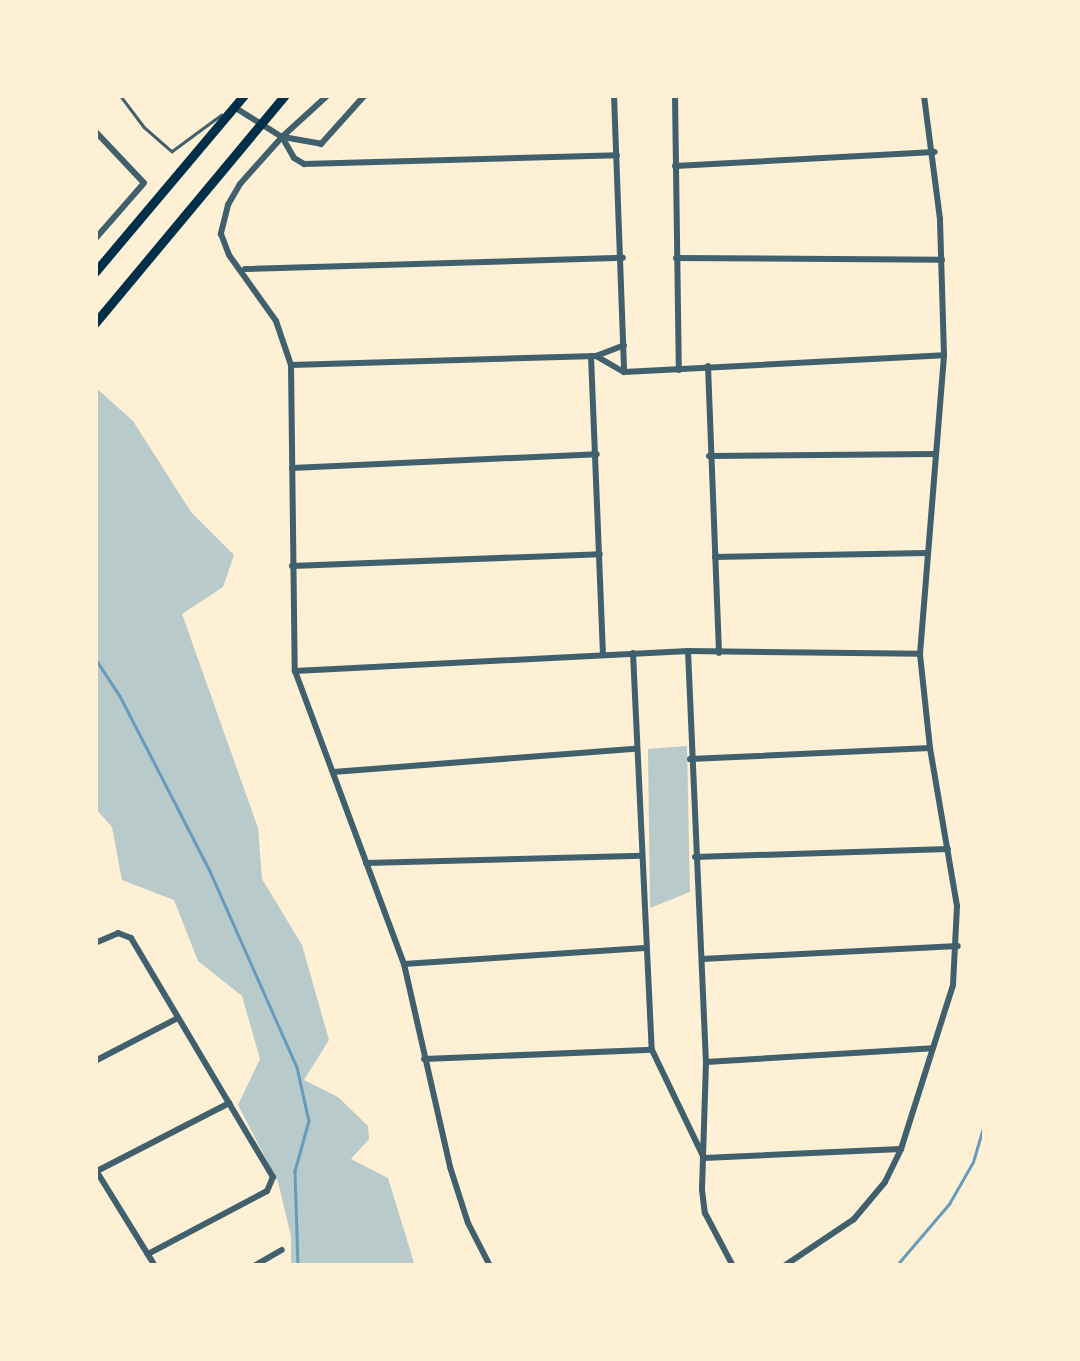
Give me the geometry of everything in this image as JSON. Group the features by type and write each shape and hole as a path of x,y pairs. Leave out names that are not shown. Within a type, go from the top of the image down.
{"main road":[{"path":"95,272 244,95"},
{"path":"95,323 284,95"}],"street":[{"path":"328,95 282,137 240,184 222,222 224,246 276,321 291,365 294,671 404,964 450,1168 468,1223 490,1266"},
{"path":"234,107 282,137 321,144 365,95"},
{"path":"614,95 623,258 624,372"},
{"path":"675,95 679,370"},
{"path":"784,1266 854,1219 885,1182 901,1149 953,985 958,946 920,654 944,354 935,152 924,95"},
{"path":"95,131 144,183 96,234"},
{"path":"282,137 304,164 617,155"},
{"path":"675,166 935,152"},
{"path":"244,270 623,258"},
{"path":"676,258 942,260"},
{"path":"291,365 593,356 624,345"},
{"path":"593,356 624,372 944,354"},
{"path":"593,356 602,655"},
{"path":"708,366 719,654"},
{"path":"292,468 598,454"},
{"path":"709,456 934,454"},
{"path":"715,557 928,553"},
{"path":"292,566 600,554"},
{"path":"294,671 688,651 920,654"},
{"path":"688,651 706,1062 705,1213 733,1266"},
{"path":"633,653 644,948 652,1050 704,1158"},
{"path":"690,758 930,748"},
{"path":"333,772 636,749"},
{"path":"695,857 948,848"},
{"path":"366,863 642,856"},
{"path":"95,944 118,933 131,938 273,1177 267,1191 148,1254"},
{"path":"702,959 958,946"},
{"path":"404,964 644,948"},
{"path":"95,1062 178,1018"},
{"path":"706,1062 933,1048"},
{"path":"424,1058 652,1050"},
{"path":"155,1266 96,1172 229,1103"},
{"path":"704,1158 901,1149"},
{"path":"254,1266 282,1250"}],"lane":[{"path":"120,95 170,150 179,148 215,118 227,117"}],"shaded area":[{"path":"95,387 133,421 191,512 234,555 223,587 182,614 258,828 262,879 302,945 329,1040 304,1080 338,1097 368,1126 369,1139 351,1159 388,1178 415,1266 291,1266 291,1236 278,1182 238,1105 260,1059 242,996 198,961 174,900 122,880 112,827 95,808"},
{"path":"687,746 690,892 650,908 648,749"}],"waterway":[{"path":"95,658 120,696 210,871 297,1067 309,1121 295,1171 298,1266"},
{"path":"896,1266 949,1204 973,1162 985,1121"}]}
